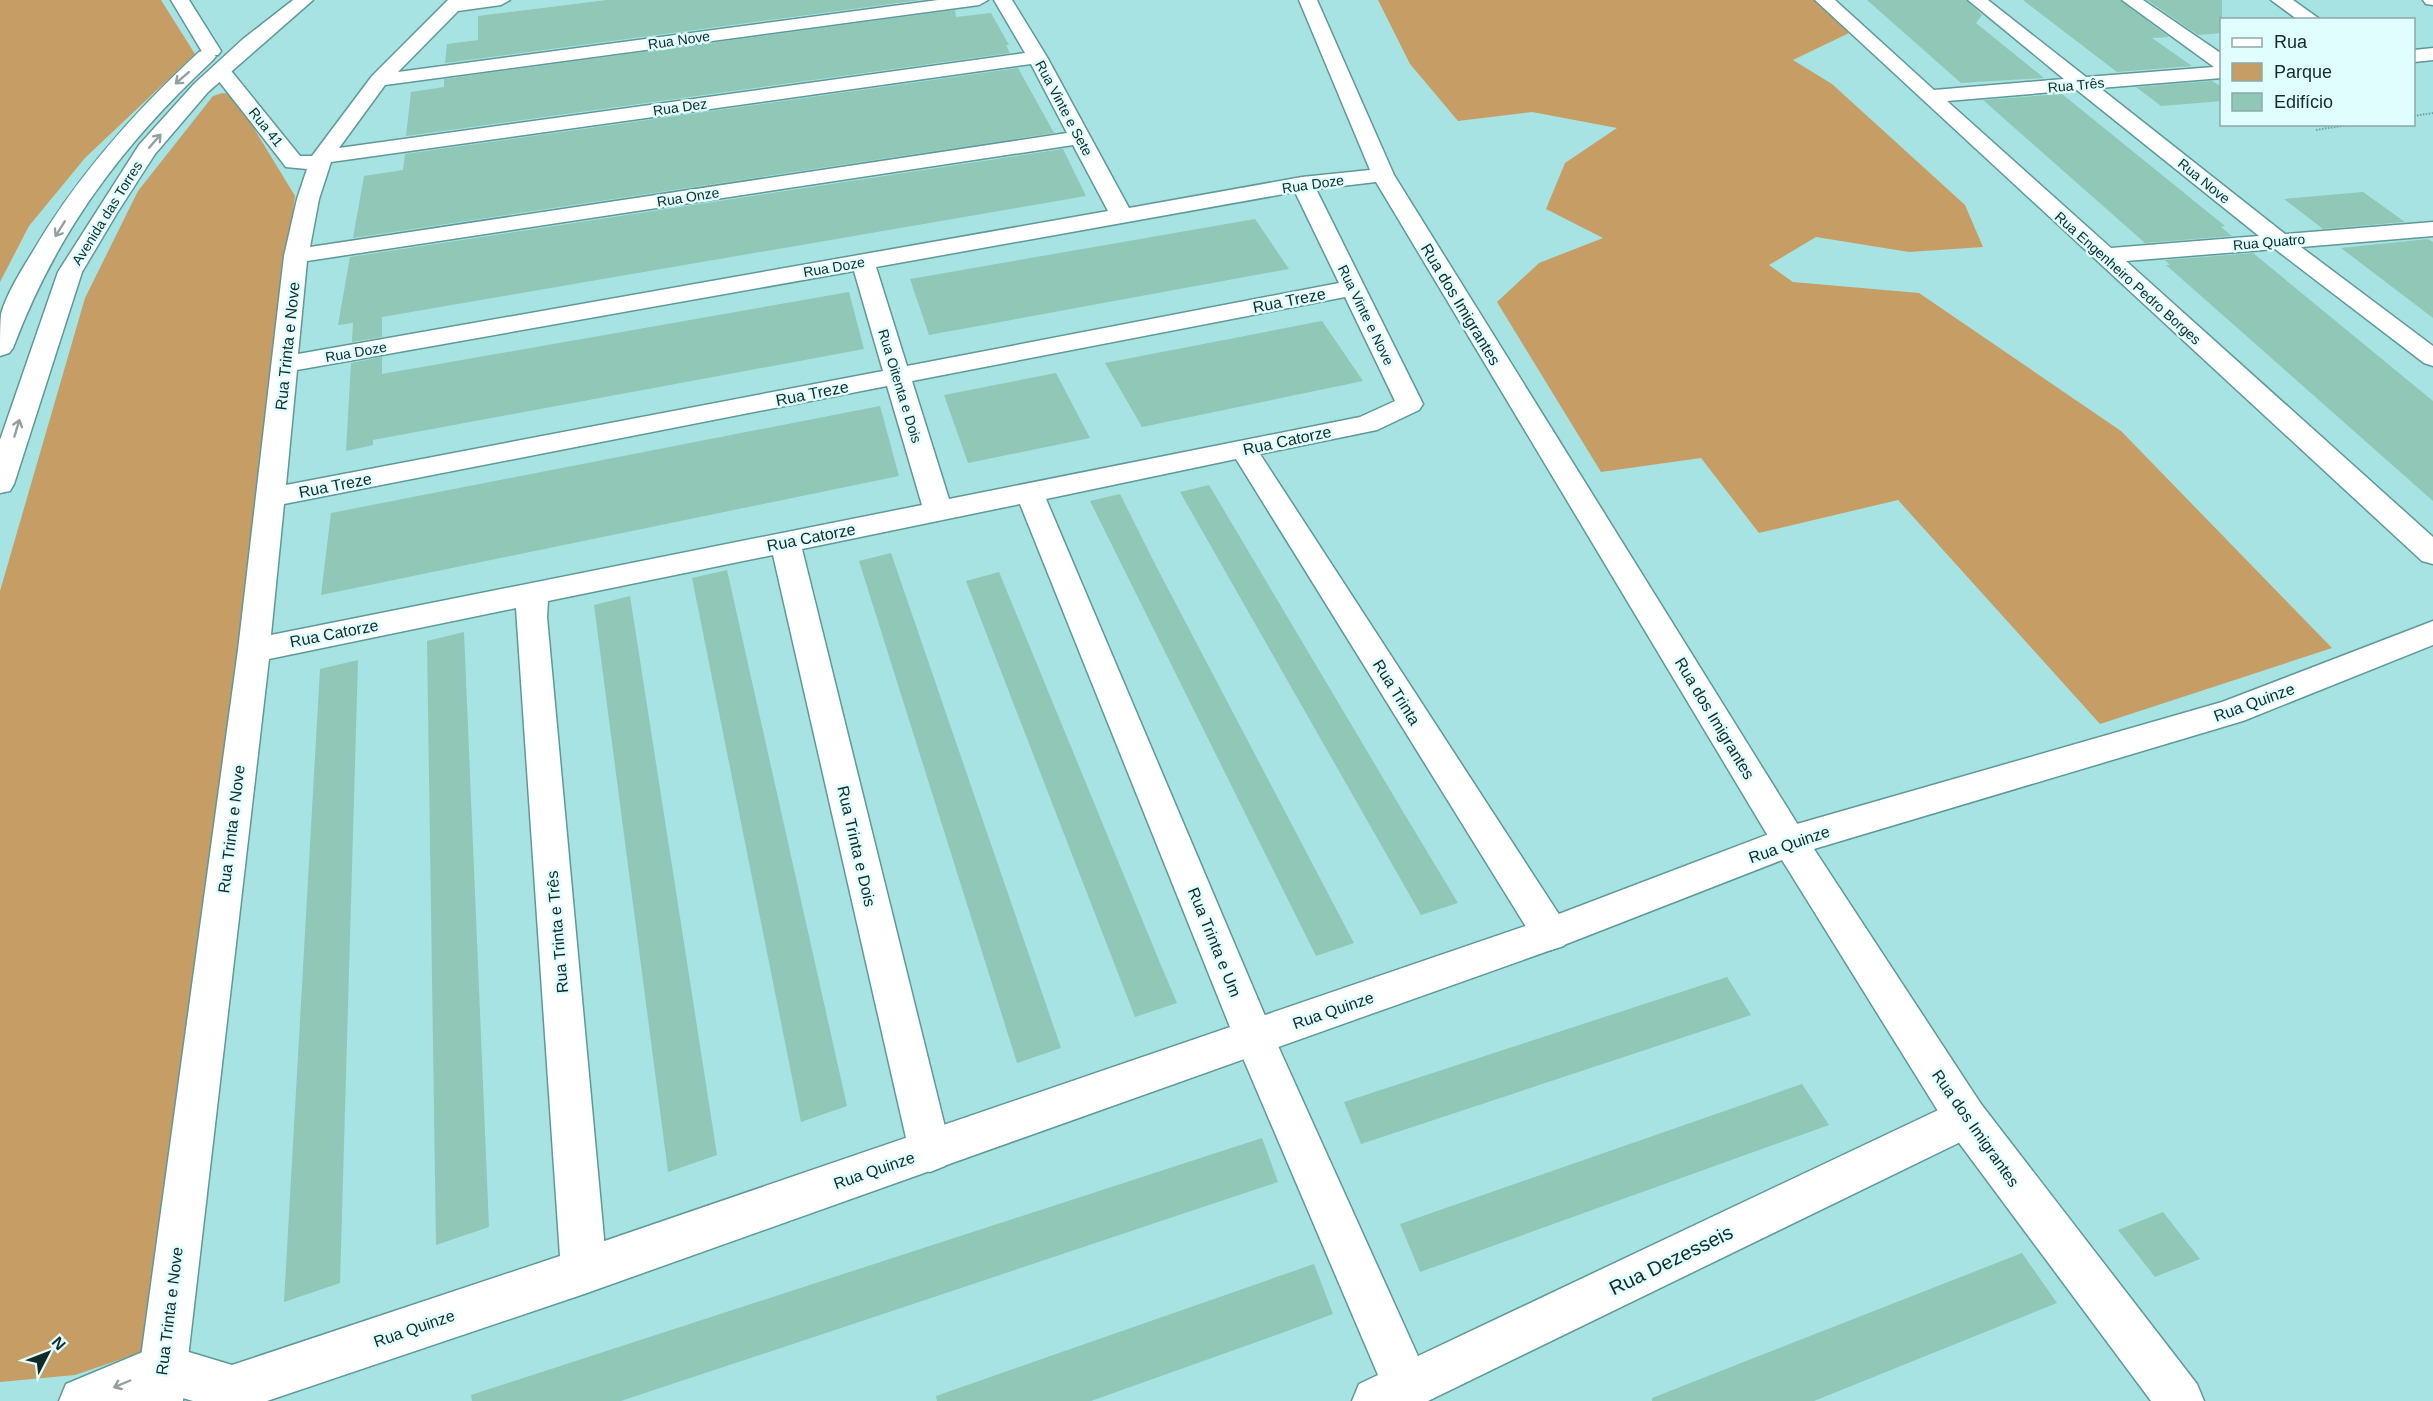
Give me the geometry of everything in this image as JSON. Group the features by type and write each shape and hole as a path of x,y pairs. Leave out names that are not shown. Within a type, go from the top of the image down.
{"street":[{"name":"Rua 41","path":"180,0 216,61 294,162 322,160"},
{"name":"Avenida das Torres","path":"0,484 47,334 70,272 147,150 201,88 216,61 275,0"},
{"name":"Avenida das Torres","path":"0,348 29,278 112,152 170,88 250,43 304,0"},
{"path":"379,80 454,3 501,0"},
{"name":"Rua Nove","path":"379,80 979,0"},
{"name":"Rua Vinte e Sete","path":"1003,0 1037,57 1122,216"},
{"name":"Rua dos Imigrantes","path":"1308,0 1383,175 1790,841 1966,1118 2180,1401"},
{"name":"Rua Engenheiro Pedro Borges","path":"1824,0 2433,555"},
{"name":"Rua Nove","path":"1977,0 2279,241 2433,358"},
{"path":"2131,0 2220,62"},
{"path":"2280,0 2309,18"},
{"path":"2415,56 2433,54"},
{"name":"Rua Dez","path":"322,160 1037,57"},
{"name":"Rua Três","path":"1930,96 2220,72"},
{"name":"Rua Trinta e Nove","path":"160,1384 254,650 296,256 308,199 322,160 379,80"},
{"name":"Rua Onze","path":"296,256 1079,138"},
{"name":"Rua Doze","path":"286,364 1302,184 1383,175"},
{"name":"Rua Vinte e Nove","path":"1302,184 1410,404 1367,423"},
{"name":"Rua Quatro","path":"2104,256 2433,229"},
{"name":"Rua Oitenta e Dois","path":"863,262 938,511"},
{"name":"Rua Treze","path":"271,497 1353,288"},
{"name":"Rua Catorze","path":"254,650 1367,423"},
{"name":"Rua Trinta","path":"1243,449 1551,934"},
{"name":"Rua Trinta e Um","path":"1029,492 1254,1037 1392,1394"},
{"name":"Rua Trinta e Dois","path":"785,542 930,1151"},
{"name":"Rua Trinta e Três","path":"533,593 531,617 584,1271"},
{"name":"Rua Quinze","path":"160,1384 226,1395 1551,934 1790,841 2231,712 2433,632"},
{"name":"Rua Dezesseis","path":"1392,1394 1966,1118"},
{"path":"83,1401 160,1384"}],"path":[{"path":"2415,116 2433,113"},
{"path":"2316,130 2341,126"}],"green space":[{"path":"0,0 161,0 195,54 85,158 29,226 0,282"},
{"path":"1378,0 1814,0 1849,33 1793,60 1832,84 1965,205 1983,247 1909,252 1816,237 1769,265 1793,282 1919,293 2121,431 2332,648 2100,724 1898,500 1759,533 1701,458 1601,472 1497,302 1539,263 1603,238 1546,209 1565,163 1617,128 1532,112 1458,121 1410,64"},
{"path":"222,93 233,94 295,196 148,1350 75,1375 0,1382 0,591 85,298 138,191 213,96"}],"building":[{"path":"607,0 921,0 445,63 447,44 478,40 478,16"},
{"path":"1867,0 1966,0 1982,15 1976,23 2044,78 1961,83"},
{"path":"2023,0 2120,0 2169,37 2152,38 2192,66 2117,72"},
{"path":"2147,0 2222,0 2220,33 2198,35"},
{"path":"955,10 956,17 991,13 1009,45 1006,45 1010,53 406,136 411,92 444,87 444,79"},
{"path":"1018,68 1054,133 353,238 364,176 403,170 405,154"},
{"path":"2212,81 2220,86 2220,101 2161,106 2136,87"},
{"path":"2062,94 2225,226 2221,227 2232,236 2145,243 1983,100"},
{"path":"1063,149 1086,196 382,317 382,337 352,342 353,323 338,325 350,257"},
{"path":"2363,192 2405,222 2323,229 2284,199"},
{"path":"1255,219 1289,269 929,335 910,279"},
{"path":"2428,239 2433,242 2433,318 2341,248"},
{"path":"2253,253 2433,401 2433,501 2166,265 2170,265 2165,260"},
{"path":"849,292 864,349 373,440 373,445 346,451 351,363 382,357 382,374"},
{"path":"1322,321 1363,381 1142,427 1105,363"},
{"path":"1056,373 1090,438 968,463 944,395"},
{"path":"880,406 899,476 321,595 331,513"},
{"path":"1209,485 1458,903 1421,915 1180,492"},
{"path":"1120,494 1354,943 1316,956 1090,501"},
{"path":"891,553 1061,1048 1017,1063 859,561"},
{"path":"727,570 847,1106 801,1122 692,578"},
{"path":"999,572 1177,1003 1135,1017 966,581"},
{"path":"630,596 717,1155 668,1172 594,605"},
{"path":"464,632 489,1227 436,1245 427,641"},
{"path":"358,660 340,1283 284,1302 320,669"},
{"path":"1727,977 1751,1015 1361,1144 1344,1102"},
{"path":"1802,1084 1829,1125 1420,1272 1400,1224"},
{"path":"1262,1138 1278,1182 943,1294 621,1401 472,1401 471,1395"},
{"path":"2163,1212 2200,1259 2155,1277 2118,1230"},
{"path":"2022,1253 2057,1303 1814,1401 1652,1401 1652,1398"},
{"path":"1314,1264 1333,1314 1279,1334 1091,1401 937,1401 936,1396"}]}
